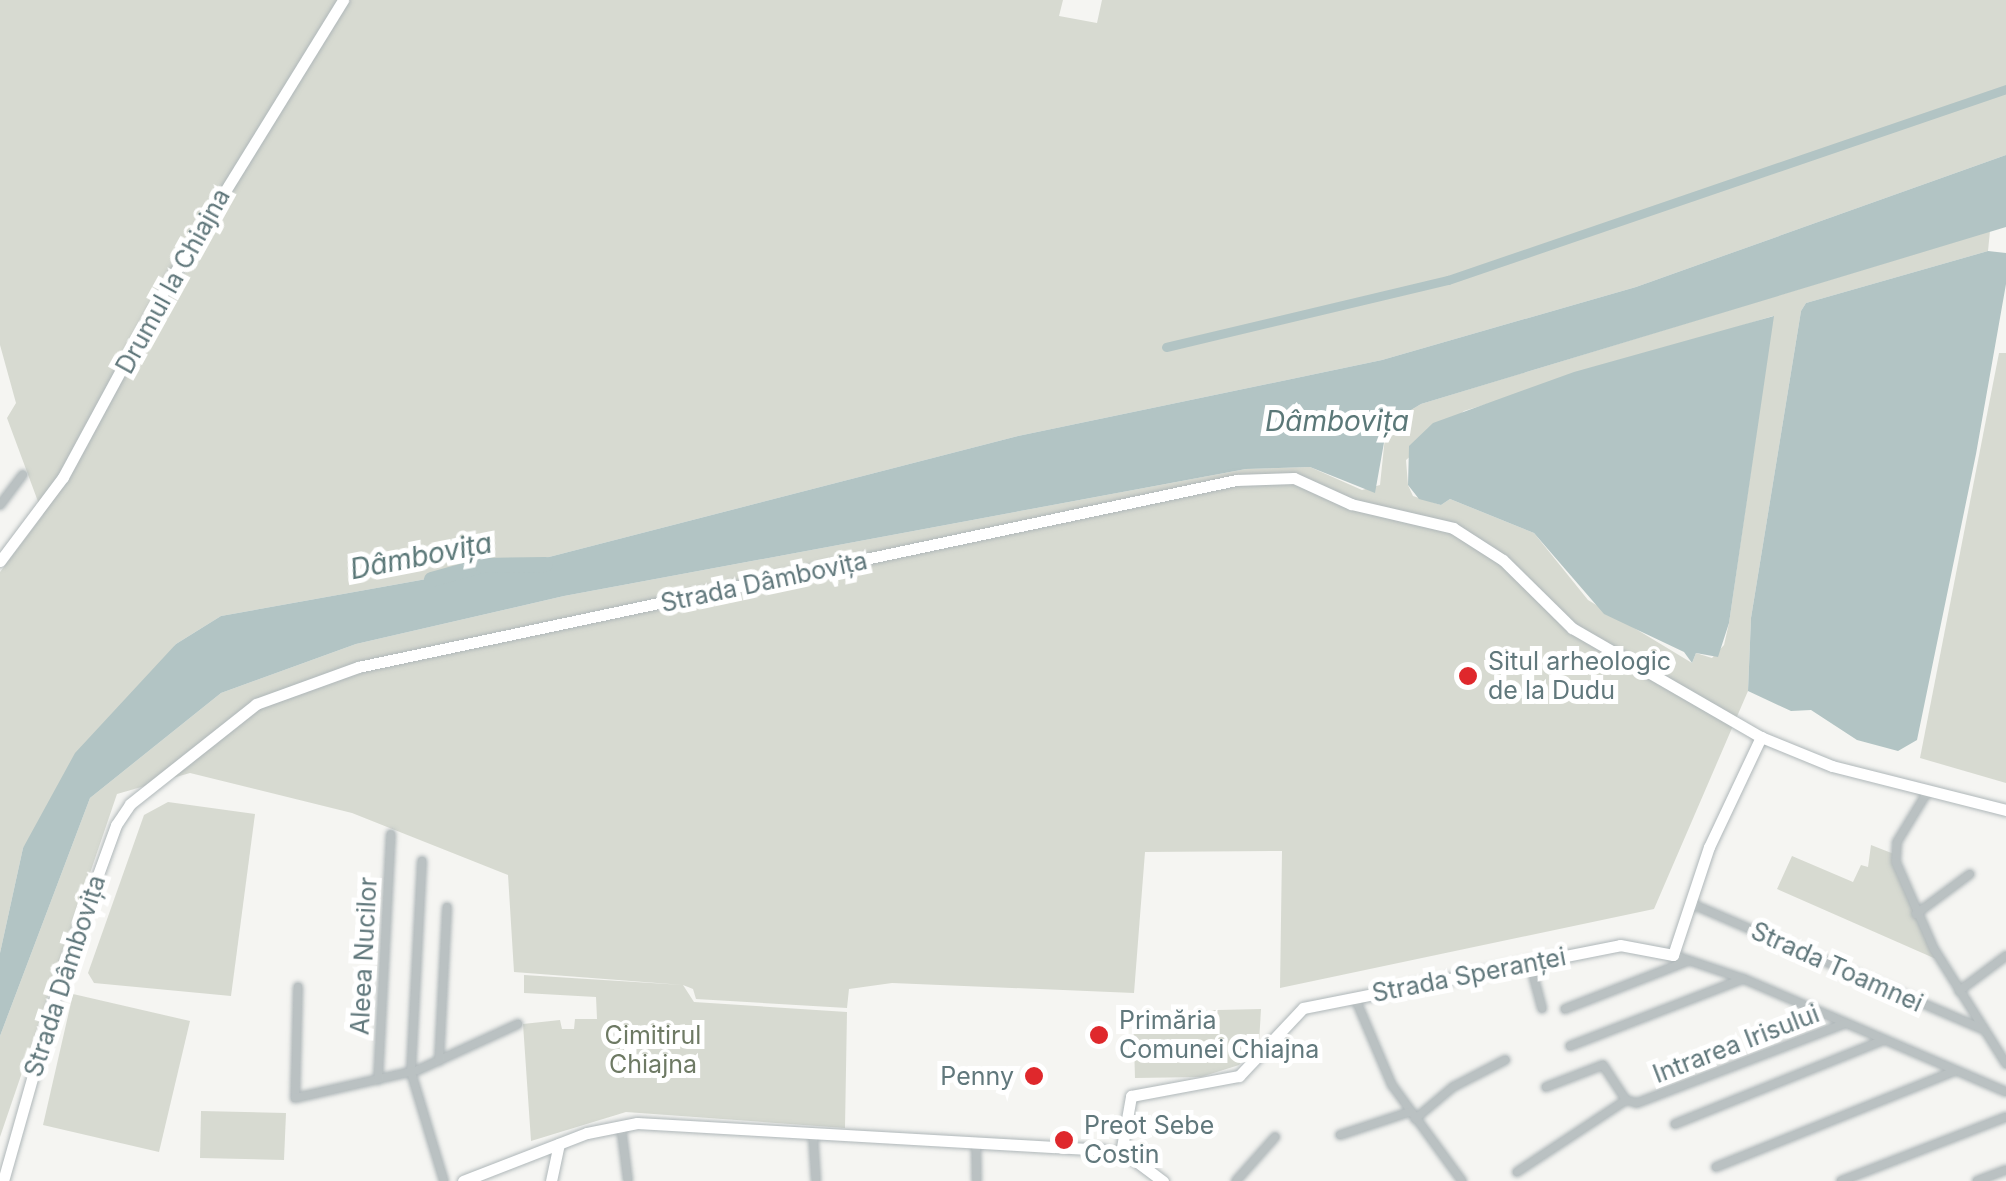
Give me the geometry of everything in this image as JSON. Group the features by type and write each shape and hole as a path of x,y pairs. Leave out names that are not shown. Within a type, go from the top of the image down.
{"street":[{"name":"Drumul la Chiajna","path":"0,561 63,477 164,290 344,0"},
{"path":"0,506 24,474"},
{"name":"Strada Dâmbovița","path":"3,1181 60,979 122,814 242,714 328,674 1278,476 1468,535 1572,628 1762,737"},
{"path":"1673,955 1710,847 1762,737 1832,766 2006,810"},
{"path":"1928,791 1896,847 1916,914 1982,1030 2006,1064"},
{"name":"Aleea Nucilor","path":"378,1080 391,834"},
{"path":"422,861 411,1072 444,1181"},
{"path":"1916,914 1970,874"},
{"name":"Strada Toamnei","path":"1692,904 1982,1030"},
{"path":"439,1061 446,907"},
{"name":"Strada Speranței","path":"1121,1153 1131,1096 1229,1081 1259,1060 1298,1010 1626,945 1673,955 1744,979 2006,1092"},
{"path":"1959,990 2006,956"},
{"path":"1565,1009 1688,960"},
{"path":"1530,963 1542,1008"},
{"path":"1570,1046 1744,979"},
{"path":"298,987 295,1098 411,1072 518,1024"},
{"path":"1354,998 1378,1059 1412,1116 1462,1181"},
{"name":"Intrarea Irisului","path":"1546,1087 1603,1065 1626,1100 1638,1103 1846,1023"},
{"path":"1675,1124 1884,1040"},
{"path":"1996,1050 2006,1043"},
{"path":"1340,1136 1412,1116 1504,1060"},
{"path":"1716,1167 1955,1071"},
{"path":"1517,1172 1626,1100"},
{"path":"1841,1181 2006,1117"},
{"path":"464,1181 621,1125 1121,1153 1163,1181"},
{"path":"621,1125 628,1181"},
{"path":"813,1134 816,1181"},
{"path":"1236,1181 1275,1137"},
{"path":"976,1142 978,1181"},
{"path":"551,1181 560,1144"},
{"path":"1978,1181 2006,1170"}],"green space":[{"path":"0,0 1063,0 1059,16 1097,23 1102,0 2006,0 2006,155 1636,287 1382,360 1018,436 549,557 221,616 176,644 23,848 0,953 0,572 43,515 7,418 16,403 0,345"},
{"path":"1990,231 1988,251 1806,303 1801,311 1751,618 1748,691 1654,909 1280,988 1282,851 1145,852 1134,993 892,983 849,989 847,1008 696,999 693,989 683,985 514,972 508,875 352,813 190,773 117,794 0,1137 0,1036 90,798 221,693 356,644 564,596 1246,469 1310,467 1362,490 1380,485 1385,437 1396,419 1421,404","holes":["1773,316 1724,645 1712,658 1696,653 1692,663 1588,600 1534,533 1450,499 1441,505 1413,496 1406,460 1464,411"]},
{"path":"1999,353 2006,353 2006,783 1920,758"},
{"path":"168,802 255,814 231,996 94,983 88,973 144,815"},
{"path":"1871,845 1894,854 1936,959 1777,889 1792,856 1853,882 1861,865 1868,867"},
{"name":"Cimitirul Chiajna","path":"524,975 683,985 694,1002 847,1012 845,1128 626,1112 531,1141 523,1024 560,1020 562,1029 574,1029 575,1019 597,1019 596,997 524,993"},
{"path":"73,994 190,1021 159,1152 43,1125"},
{"path":"1261,1009 1259,1043 1239,1065 1201,1077 1135,1078 1133,1012"},
{"path":"201,1111 286,1113 284,1160 200,1158"}],"water":[{"name":"Dâmbovița","path":"2006,155 2006,227 1421,404 1396,419 1385,437 1375,493 1310,467 1246,469 564,596 356,644 221,693 90,798 0,1036 0,953 23,848 75,753 176,644 221,616 549,557 1018,436 1382,360 1636,287"},
{"path":"1988,251 2006,253 2006,284 1976,454 1917,740 1898,751 1857,740 1811,710 1791,711 1748,691 1751,618 1801,311 1806,303"},
{"path":"1774,316 1729,623 1718,657 1696,653 1692,663 1684,652 1604,614 1534,533 1450,499 1441,505 1419,499 1408,485 1409,446 1433,423 1574,372"}],"waterway":[{"path":"1166,347 1448,280 2006,89"},
{"name":"Dâmbovița","path":"431,579 482,565 545,564"}],"place":[{"name":"Situl arheologic de la Dudu","path":"1468,676"},
{"name":"Primăria Comunei Chiajna","path":"1099,1035"},
{"name":"Penny","path":"1034,1076"},
{"name":"Preot Sebe Costin","path":"1064,1140"}]}
